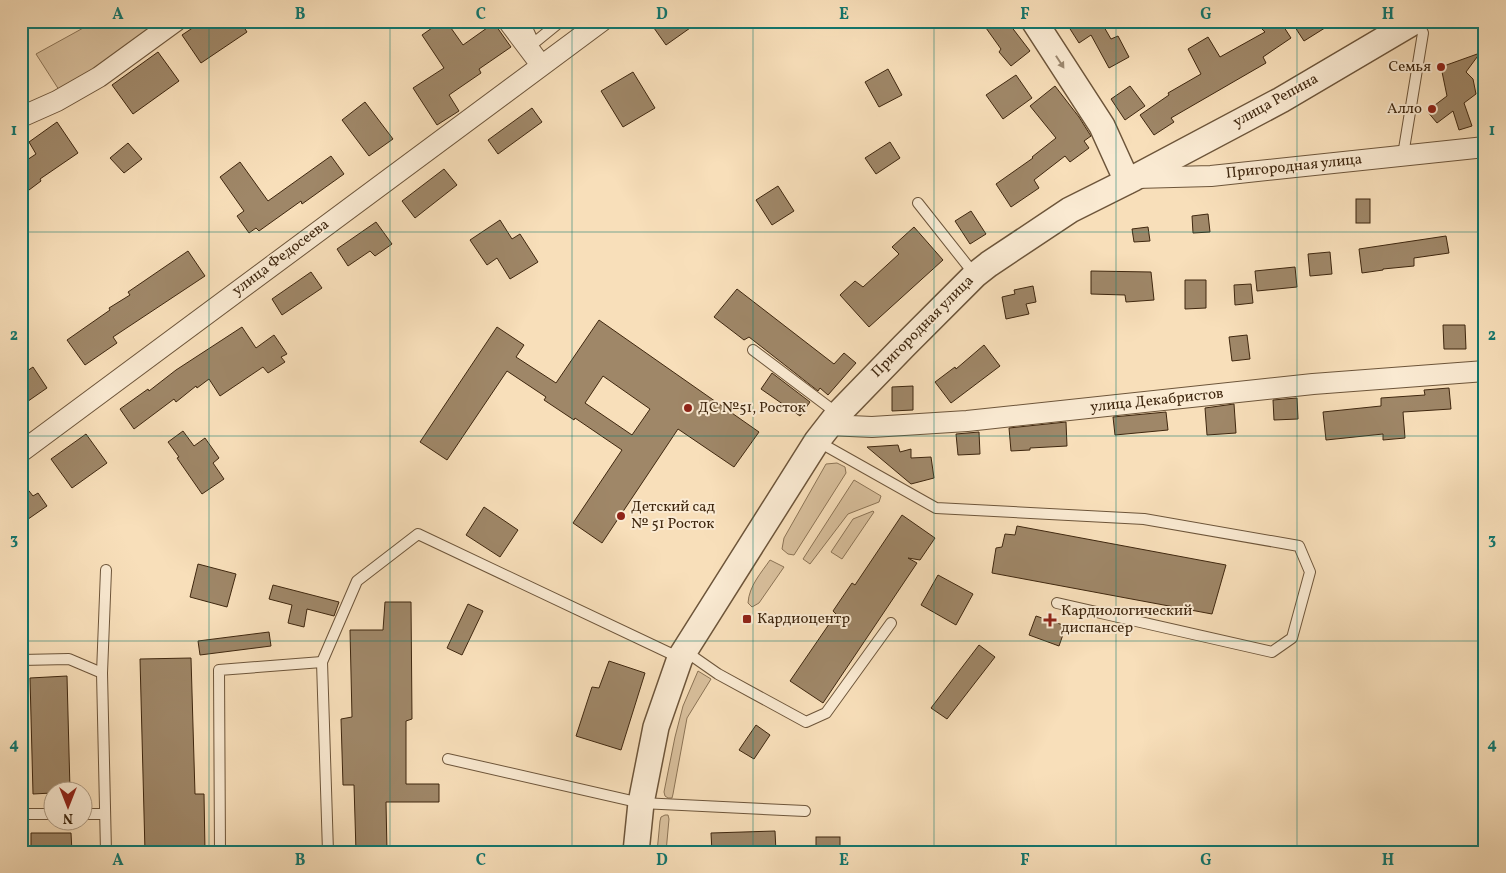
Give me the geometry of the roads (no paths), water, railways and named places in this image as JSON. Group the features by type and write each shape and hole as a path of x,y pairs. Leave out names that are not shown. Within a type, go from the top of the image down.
{"street":[{"path":"21,117 57,101 99,77 176,21"},
{"path":"508,21 541,65"},
{"name":"улица Федосеева","path":"21,452 602,21"},
{"path":"1034,21 1102,126 1131,179"},
{"name":"улица Репина","path":"1131,179 1281,100 1416,21"},
{"name":"Пригородная улица","path":"636,852 641,803 656,727 682,654 828,427 904,346 975,275 1070,210 1131,179 1211,176 1485,147"},
{"name":"улица Декабристов","path":"828,427 872,427 967,421 1313,384 1485,371"}],"lane":[{"path":"524,21 534,43 561,21"},
{"path":"1404,155 1423,33 1416,21"},
{"path":"918,203 975,275"},
{"path":"754,350 828,427 936,508 1144,519 1299,546 1310,572 1292,638 1272,652 1057,603"},
{"path":"328,852 322,662 356,581 418,534 682,654 806,722 826,713 891,623"},
{"path":"106,570 102,673 106,852"},
{"path":"21,660 69,659 102,673"},
{"path":"220,852 219,670 322,662"},
{"path":"448,759 641,803 805,811"},
{"path":"21,814 42,814"},
{"path":"92,814 105,814"}],"place":[{"name":"Семья","path":"1441,67"},
{"name":"Алло","path":"1432,109"},
{"name":"ДС №51, Росток","path":"688,408"},
{"name":"Детский сад № 51 Росток","path":"621,516"},
{"name":"Кардиоцентр","path":"747,619"},
{"name":"Кардиологический диспансер","path":"1050,620"}]}
